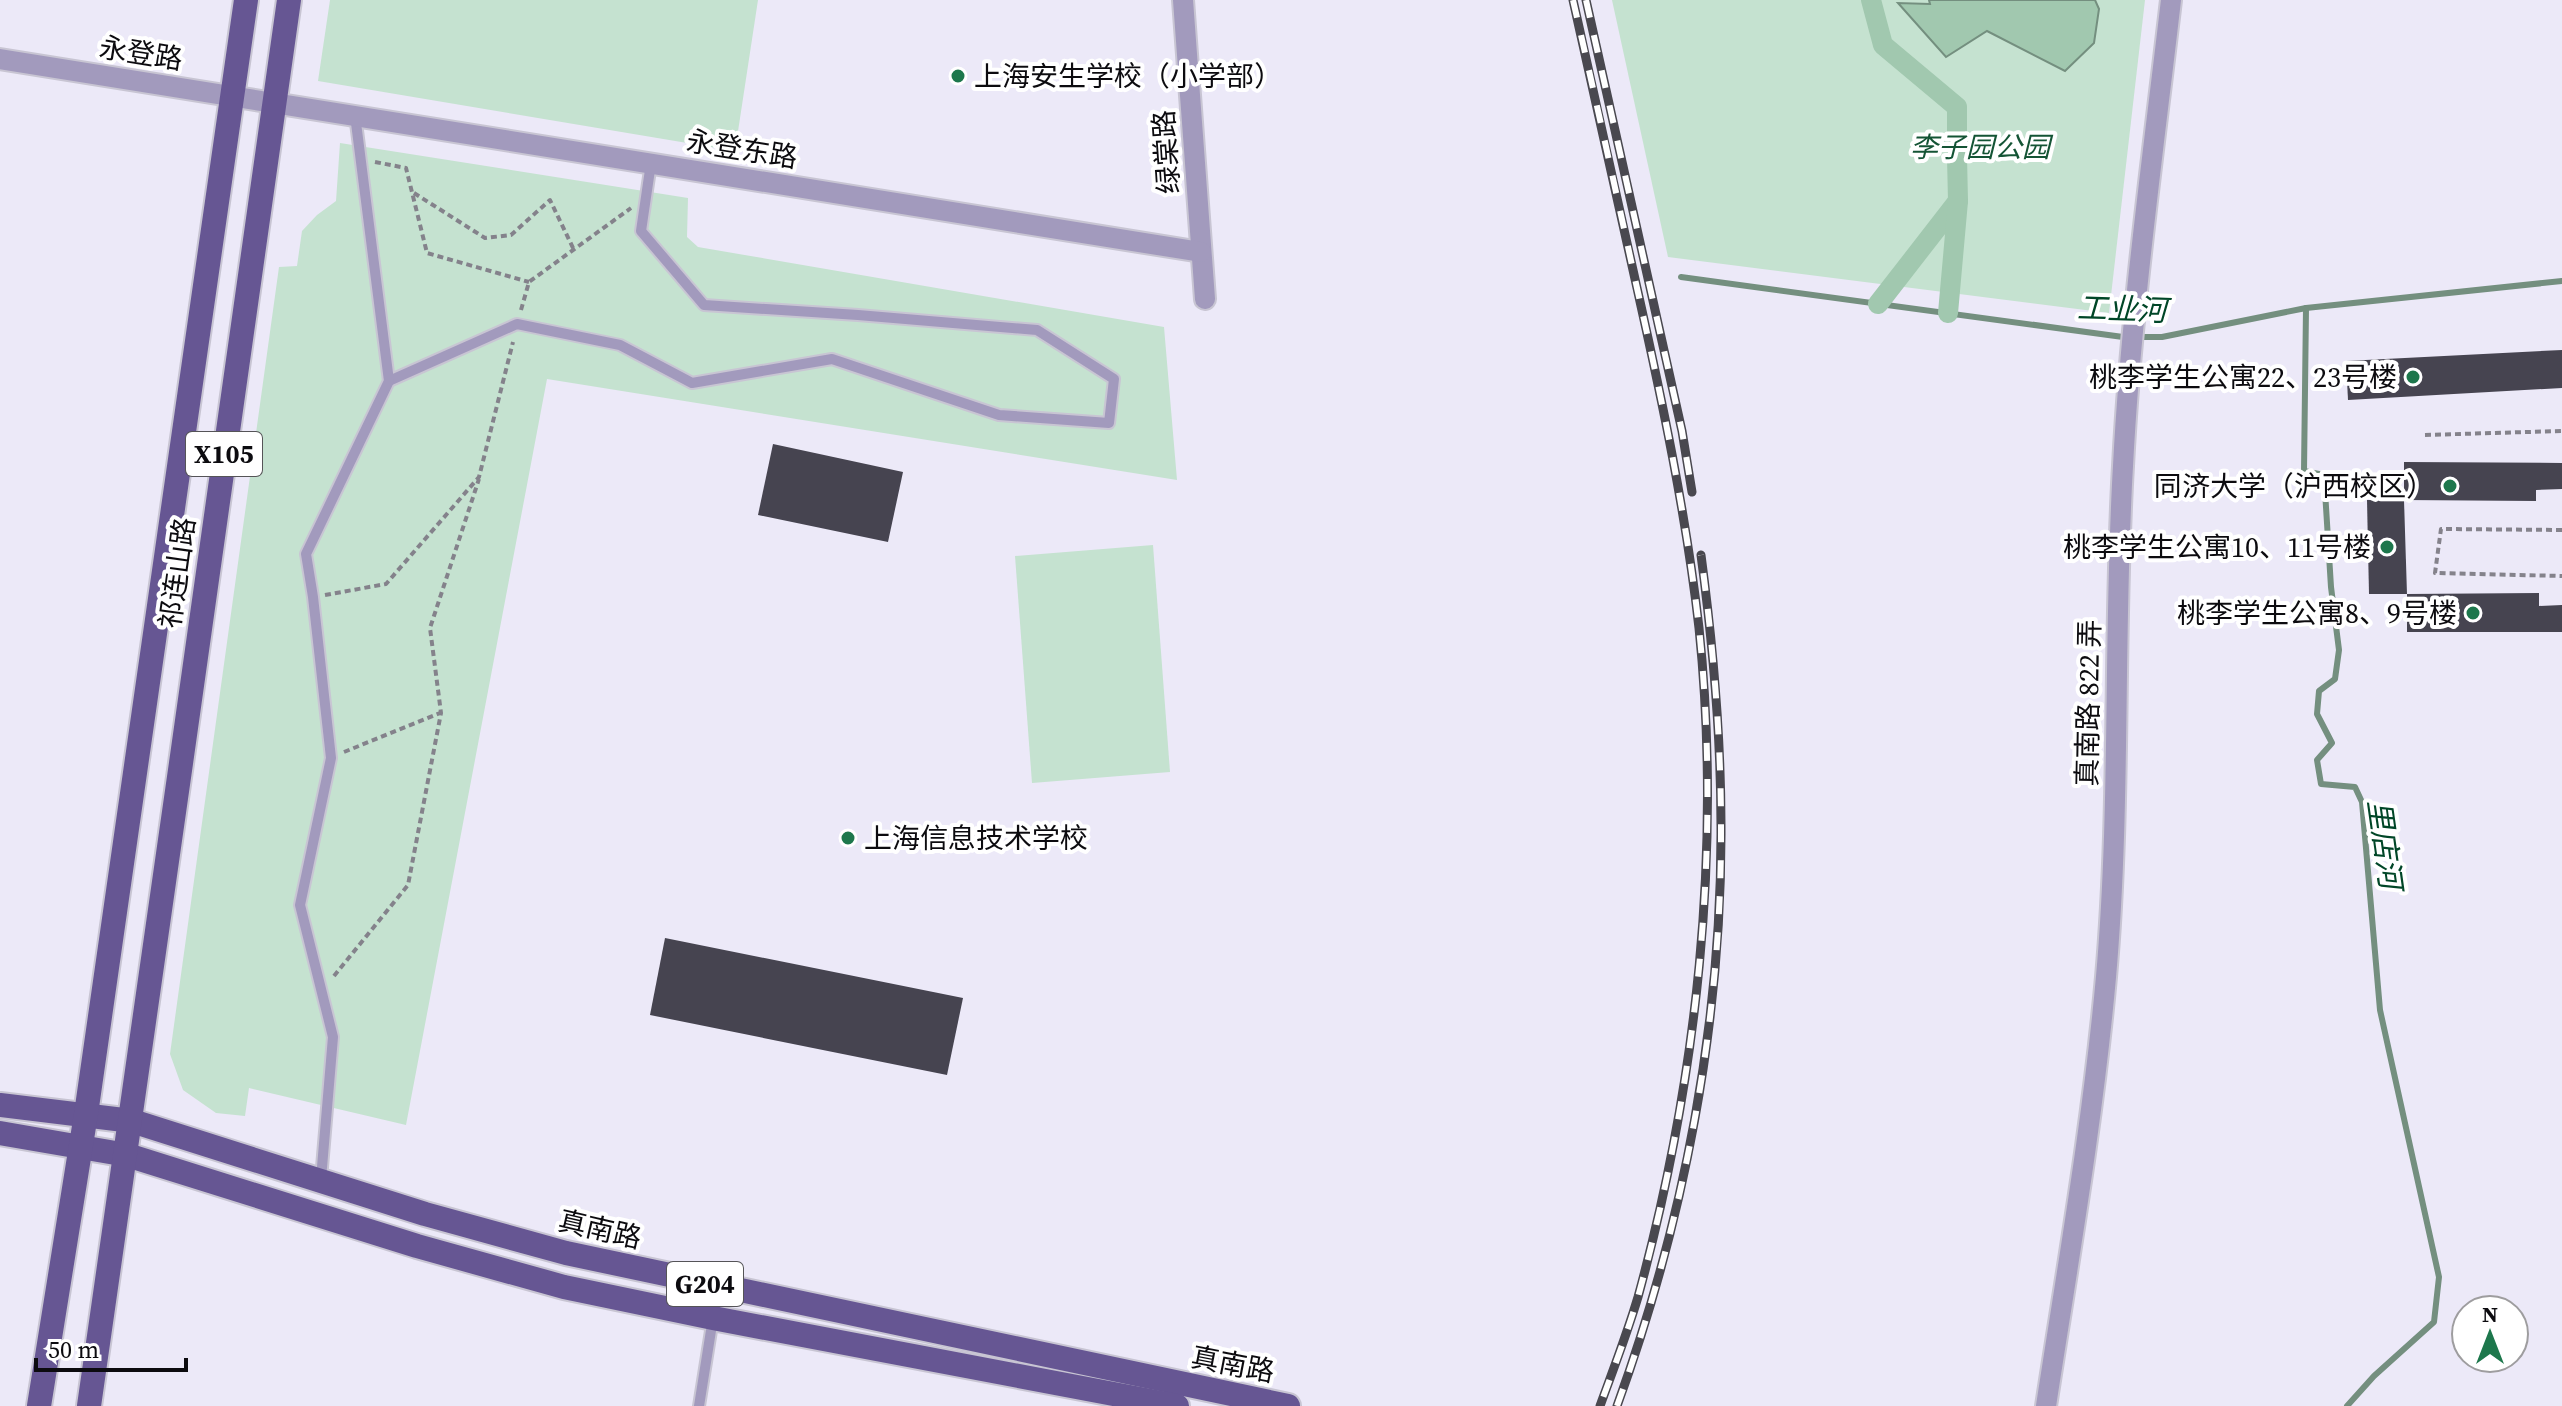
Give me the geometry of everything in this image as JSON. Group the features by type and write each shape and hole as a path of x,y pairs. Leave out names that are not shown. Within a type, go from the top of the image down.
{"main road":[{"name":"祁连山路","path":"39,1406 86,1114 246,0"},
{"name":"祁连山路","path":"89,1406 132,1121 289,0"},
{"name":"真南路","path":"0,1105 132,1121 425,1214 566,1253 1120,1392"},
{"name":"真南路","path":"0,1133 127,1155 432,1250 564,1287 713,1318 1120,1392 1288,1406"}],"street":[{"name":"绿棠路","path":"1183,0 1205,299"},
{"name":"真南路 822 弄","path":"2046,1406 2087,1145 2106,974 2114,841 2118,563 2130,358 2171,0"},
{"name":"永登路","path":"0,59 274,102"},
{"name":"永登东路","path":"274,102 1201,252"}],"lane":[{"path":"320,1181 333,1037 300,905 331,758 306,554 389,381 355,115"},
{"path":"389,381 517,324 620,345 692,383 832,359 999,415 1109,423 1114,379 1037,330 704,305 641,231 652,163"},
{"path":"699,1406 713,1318"}],"path":[{"path":"361,160 406,168 427,253 529,282"},
{"path":"412,191 485,238 511,235 550,200 574,250"},
{"path":"322,991 408,885 441,713 430,628 479,477 529,282 646,198"},
{"path":"2425,435 2562,431"},
{"path":"313,597 386,584 479,477"},
{"path":"2562,530 2441,529 2435,573 2562,576"},
{"path":"331,758 441,713"}],"green space":[{"path":"330,0 758,0 735,151 318,81"},
{"name":"李子园公园","path":"1612,0 2145,0 2109,313 1668,257"},
{"path":"340,143 688,198 687,237 698,247 1164,327 1177,480 547,379 406,1125 249,1088 245,1116 216,1113 183,1090 170,1054 279,267 297,266 302,231 336,201"},
{"path":"1153,545 1170,772 1032,783 1015,556"}],"shaded area":[{"path":"1929,0 2095,0 2099,9 2094,43 2065,71 1987,31 1946,57 1898,3 1930,4"}],"building":[{"name":"桃李学生公寓22、23号楼","path":"2562,350 2562,388 2348,400 2346,361"},
{"path":"773,444 903,472 888,542 758,515"},
{"path":"2404,462 2562,463 2562,489 2536,490 2536,501 2404,500"},
{"name":"桃李学生公寓10、11号楼","path":"2367,500 2404,500 2407,594 2369,594"},
{"name":"桃李学生公寓8、9号楼","path":"2539,593 2539,606 2562,605 2562,632 2407,632 2407,594"},
{"path":"665,938 963,998 947,1075 650,1015"}],"waterway":[{"path":"1871,0 1883,45 1957,107 1957,136"},
{"path":"1948,313 1958,201 1957,157"},
{"path":"1878,304 1958,201"},
{"name":"工业河","path":"1681,277 2123,337 2162,337 2306,308 2562,281"},
{"name":"里店河","path":"2306,308 2304,471 2324,475 2331,587 2339,650 2335,679 2319,691 2317,714 2332,743 2317,760 2321,784 2355,787 2362,802 2380,1010 2439,1277 2434,1322 2374,1376 2347,1406"}],"railway":[{"path":"1573,0 1680,499 1699,628 1707,796 1699,965 1676,1133 1638,1297 1600,1406"},
{"path":"1586,0 1682,431 1692,492"},
{"path":"1617,1406 1641,1336 1680,1193 1706,1047 1715,973 1720,900 1720,758 1713,656 1701,555"}],"place":[{"name":"上海安生学校（小学部）","path":"958,76"},
{"name":"桃李学生公寓22、23号楼","path":"2413,377"},
{"name":"同济大学（沪西校区）","path":"2450,486"},
{"name":"桃李学生公寓10、11号楼","path":"2387,547"},
{"name":"桃李学生公寓8、9号楼","path":"2473,613"},
{"name":"上海信息技术学校","path":"848,838"}]}
